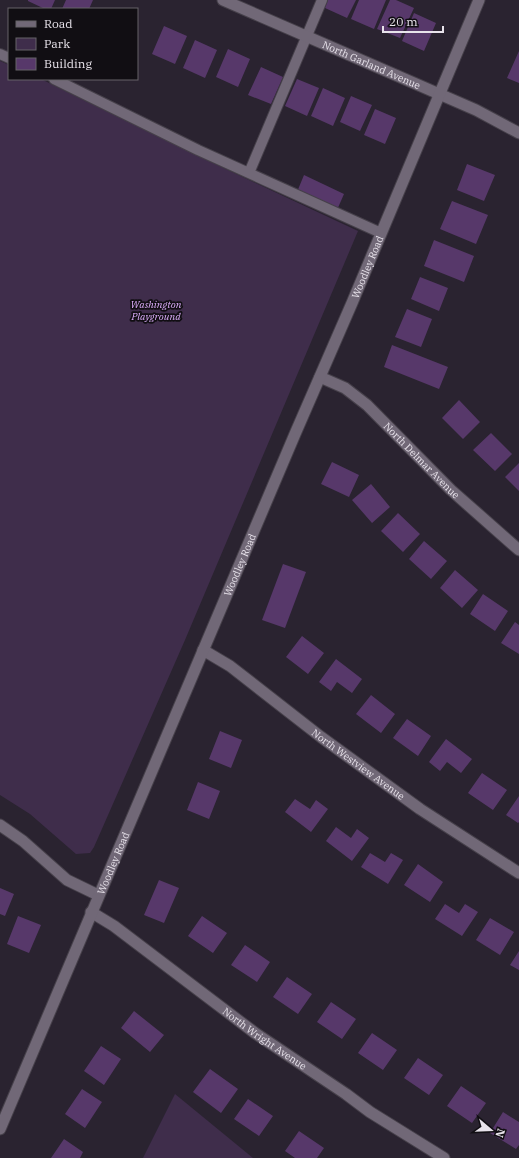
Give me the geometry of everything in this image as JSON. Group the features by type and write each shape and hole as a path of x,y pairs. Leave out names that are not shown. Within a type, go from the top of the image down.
{"street":[{"name":"North Garland Avenue","path":"223,0 476,110 519,133"},
{"name":"Woodley Road","path":"0,1129 2,1117 382,233 479,0"},
{"name":"North Delmar Avenue","path":"320,377 345,388 367,405 451,490 519,550"},
{"name":"North Westview Avenue","path":"203,650 230,666 321,737 420,809 519,873"},
{"path":"0,825 22,841 67,880 98,896"},
{"name":"North Wright Avenue","path":"91,912 114,926 255,1033 346,1094 370,1112 444,1158"}],"lane":[{"path":"248,174 322,0"},
{"path":"56,80 248,174 382,233"}],"green space":[{"name":"Washington Playground","path":"0,61 8,65 8,80 43,80 196,155 358,231 185,640 94,847 90,853 76,854 30,814 0,795"},
{"path":"175,1094 253,1158 143,1158"}],"building":[{"path":"55,0 51,8 43,8 28,1"},
{"path":"66,0 93,0 89,8 62,8"},
{"path":"328,0 356,0 347,18 325,8"},
{"path":"359,0 386,0 374,29 351,19"},
{"path":"390,0 396,0 414,8 400,38 377,29"},
{"path":"414,13 436,23 424,51 402,41"},
{"path":"164,26 187,36 175,64 152,54"},
{"path":"195,40 217,50 205,78 183,68"},
{"path":"228,49 250,59 238,87 216,77"},
{"path":"519,51 519,83 507,78"},
{"path":"261,67 283,77 271,104 248,95"},
{"path":"297,79 319,88 307,116 285,106"},
{"path":"323,88 345,98 333,126 311,116"},
{"path":"351,96 372,105 360,131 340,122"},
{"path":"375,109 396,118 385,144 364,135"},
{"path":"467,164 495,175 484,201 457,190"},
{"path":"304,175 344,194 337,210 297,192"},
{"path":"452,201 488,215 476,244 440,229"},
{"path":"434,240 474,256 464,282 424,266"},
{"path":"420,277 448,288 439,311 411,299"},
{"path":"407,309 432,319 421,347 395,337"},
{"path":"392,345 448,367 439,389 384,367"},
{"path":"459,400 480,422 463,439 442,418"},
{"path":"491,433 512,454 495,471 473,450"},
{"path":"332,462 359,475 349,497 321,484"},
{"path":"519,463 519,491 505,477"},
{"path":"371,484 390,507 372,523 352,500"},
{"path":"398,513 420,534 403,552 381,531"},
{"path":"424,541 447,561 431,579 409,559"},
{"path":"283,564 306,572 285,628 262,620"},
{"path":"455,570 478,590 462,608 440,588"},
{"path":"483,594 508,611 495,631 470,614"},
{"path":"515,622 519,625 519,654 501,643"},
{"path":"302,636 324,653 308,674 286,657"},
{"path":"336,659 362,679 352,693 337,682 331,691 319,682"},
{"path":"371,695 395,714 381,733 356,714"},
{"path":"407,719 431,736 418,756 393,738"},
{"path":"220,731 242,740 231,768 209,759"},
{"path":"446,739 472,759 461,773 447,762 440,771 429,762"},
{"path":"482,773 507,790 493,810 468,793"},
{"path":"198,782 220,791 209,819 187,810"},
{"path":"519,796 519,822 518,823 506,815"},
{"path":"295,799 310,809 316,800 328,809 311,832 285,812"},
{"path":"336,827 351,838 357,829 369,838 352,861 326,841"},
{"path":"370,853 385,862 391,853 403,860 388,884 361,867"},
{"path":"418,864 443,882 430,902 404,885"},
{"path":"159,880 179,888 164,923 144,915"},
{"path":"0,888 14,894 5,916 0,914"},
{"path":"445,904 459,913 465,904 478,912 462,936 435,919"},
{"path":"18,916 41,925 29,953 7,944"},
{"path":"202,916 227,933 213,953 188,936"},
{"path":"490,918 514,932 500,955 476,940"},
{"path":"245,945 270,962 257,982 231,965"},
{"path":"519,951 519,970 510,965"},
{"path":"287,977 312,994 298,1014 273,997"},
{"path":"331,1002 356,1019 342,1039 317,1022"},
{"path":"134,1011 164,1035 150,1052 121,1028"},
{"path":"372,1033 397,1050 383,1070 358,1053"},
{"path":"101,1046 121,1059 104,1085 84,1071"},
{"path":"418,1058 443,1075 429,1095 404,1078"},
{"path":"210,1069 238,1089 221,1113 193,1092"},
{"path":"461,1086 486,1103 472,1123 447,1106"},
{"path":"82,1089 102,1102 85,1128 65,1114"},
{"path":"248,1099 273,1116 259,1136 234,1119"},
{"path":"503,1112 519,1122 519,1145 516,1149 490,1133"},
{"path":"299,1131 324,1148 317,1158 295,1158 285,1151"},
{"path":"64,1139 83,1152 80,1158 51,1158"}]}
